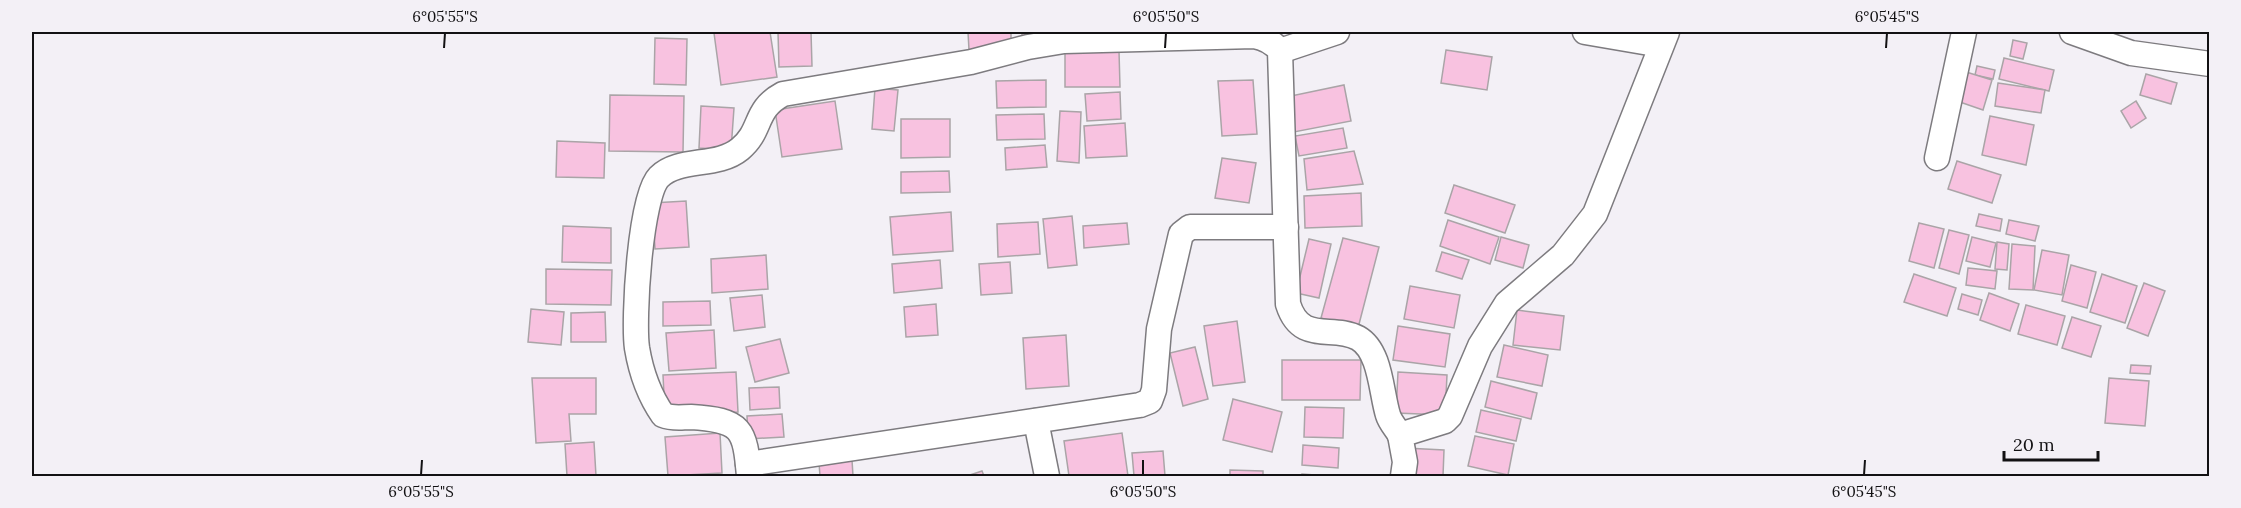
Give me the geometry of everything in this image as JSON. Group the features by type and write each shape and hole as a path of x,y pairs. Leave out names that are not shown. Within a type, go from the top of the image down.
{"street":[{"path":"1280,51 1337,32"},
{"path":"1400,435 1445,421 1450,416 1480,346 1507,303 1563,255 1595,214 1664,38 1585,32"},
{"path":"1937,158 1964,32"},
{"path":"2072,32 2131,53 2210,64"},
{"path":"1286,227 1190,226 1185,229 1181,234 1159,329 1154,390 1150,401 1140,405 749,470 746,442 736,426 721,420 663,415 645,379 637,346 640,243 647,197 658,178 668,171 707,163 739,150 753,136 762,110 783,94 971,62 1028,47 1064,41 1204,35 1264,38 1280,51 1286,227 1288,304 1292,318 1301,326 1317,332 1357,338 1365,344 1376,363 1388,416 1400,435 1405,462 1403,477"},
{"path":"1036,421 1047,477"}],"building":[{"path":"770,32 777,77 721,85 714,33"},
{"path":"778,32 811,32 812,66 779,67"},
{"path":"968,32 1011,32 1011,49 969,50"},
{"path":"1022,32 1059,32 1022,41"},
{"path":"655,38 687,39 686,85 654,84"},
{"path":"2013,40 2027,43 2023,59 2010,56"},
{"path":"1446,50 1492,57 1487,90 1441,83"},
{"path":"1119,51 1120,87 1065,87 1065,52"},
{"path":"2004,58 2054,70 2049,91 1999,79"},
{"path":"1977,66 1995,70 1993,79 1975,75"},
{"path":"1963,71 1992,80 1983,110 1954,100"},
{"path":"2146,74 2177,83 2171,104 2140,95"},
{"path":"1046,80 1046,107 997,108 996,81"},
{"path":"1253,80 1257,134 1222,136 1218,81"},
{"path":"1998,83 2045,90 2041,113 1995,106"},
{"path":"1344,85 1351,121 1294,132 1286,97"},
{"path":"875,88 898,90 894,131 872,129"},
{"path":"1120,92 1121,119 1087,121 1085,94"},
{"path":"610,95 684,96 683,152 609,151"},
{"path":"835,101 842,149 782,157 775,110"},
{"path":"2136,101 2146,118 2131,128 2121,111"},
{"path":"701,106 734,108 731,150 699,148"},
{"path":"1060,111 1081,112 1079,163 1057,161"},
{"path":"1044,114 1045,139 997,140 996,115"},
{"path":"1990,116 2034,125 2026,165 1982,155"},
{"path":"901,119 950,119 950,157 901,158"},
{"path":"1125,123 1127,156 1086,158 1084,126"},
{"path":"1343,128 1347,148 1299,156 1295,136"},
{"path":"557,141 605,143 604,178 556,177"},
{"path":"1045,145 1047,167 1006,170 1005,148"},
{"path":"1354,151 1363,184 1307,190 1304,159"},
{"path":"1222,158 1256,163 1249,203 1215,198"},
{"path":"1957,161 2001,175 1992,203 1948,189"},
{"path":"949,171 950,192 901,193 901,172"},
{"path":"1454,185 1515,205 1505,233 1445,213"},
{"path":"1361,193 1362,226 1305,228 1304,196"},
{"path":"686,201 689,247 655,249 652,203"},
{"path":"951,212 953,251 893,255 890,217"},
{"path":"1979,214 2002,219 2000,231 1976,226"},
{"path":"1072,216 1077,265 1048,268 1043,219"},
{"path":"1448,220 1499,237 1490,264 1440,246"},
{"path":"2009,220 2039,226 2035,241 2006,234"},
{"path":"1038,222 1040,254 998,257 997,224"},
{"path":"1127,223 1129,244 1084,248 1083,226"},
{"path":"1919,223 1944,229 1934,268 1909,261"},
{"path":"563,226 611,228 611,263 562,262"},
{"path":"1949,230 1969,235 1959,274 1939,268"},
{"path":"1501,237 1529,245 1523,268 1495,260"},
{"path":"1972,237 1996,243 1990,267 1966,261"},
{"path":"1343,238 1379,247 1358,328 1321,318"},
{"path":"1309,239 1331,244 1319,298 1296,293"},
{"path":"1997,242 2009,244 2007,270 1995,269"},
{"path":"2012,244 2035,246 2033,290 2009,289"},
{"path":"2042,250 2069,255 2062,295 2034,290"},
{"path":"1442,252 1469,260 1462,279 1436,271"},
{"path":"766,255 768,289 712,293 711,259"},
{"path":"940,260 942,288 894,293 892,264"},
{"path":"1010,262 1012,293 981,295 979,264"},
{"path":"2071,265 2096,272 2087,308 2062,301"},
{"path":"1968,268 1997,271 1995,289 1966,285"},
{"path":"546,269 612,270 611,305 546,304"},
{"path":"1914,274 1956,288 1947,316 1904,302"},
{"path":"2102,274 2137,286 2125,323 2090,312"},
{"path":"2144,283 2165,291 2148,336 2127,328"},
{"path":"1410,286 1460,295 1454,328 1404,319"},
{"path":"1989,293 2019,304 2010,331 1980,320"},
{"path":"1962,294 1982,300 1978,315 1958,309"},
{"path":"762,295 765,327 734,331 730,298"},
{"path":"710,301 711,325 663,326 663,302"},
{"path":"936,304 938,335 906,337 904,307"},
{"path":"2026,305 2065,316 2057,345 2018,334"},
{"path":"531,309 564,312 561,345 528,342"},
{"path":"1517,310 1564,316 1560,350 1513,345"},
{"path":"605,312 606,342 571,342 571,313"},
{"path":"2072,317 2101,326 2091,357 2062,348"},
{"path":"1237,321 1245,382 1213,386 1204,326"},
{"path":"1398,326 1450,334 1445,367 1393,360"},
{"path":"714,330 716,368 669,371 666,333"},
{"path":"1066,335 1069,386 1026,389 1023,338"},
{"path":"780,339 789,373 755,382 746,347"},
{"path":"1504,345 1548,355 1542,386 1497,377"},
{"path":"1195,347 1208,399 1183,406 1170,353"},
{"path":"1282,360 1361,360 1360,400 1282,400"},
{"path":"2131,365 2151,366 2150,374 2130,373"},
{"path":"736,372 738,412 665,415 663,375"},
{"path":"1398,372 1447,375 1445,415 1396,413"},
{"path":"532,378 596,378 596,414 569,414 571,441 536,443"},
{"path":"2109,378 2149,381 2145,426 2105,423"},
{"path":"1491,381 1537,393 1531,419 1485,407"},
{"path":"779,387 780,408 750,410 749,388"},
{"path":"1233,399 1282,412 1272,452 1223,440"},
{"path":"1305,407 1344,408 1343,438 1304,437"},
{"path":"1481,410 1521,419 1516,441 1476,432"},
{"path":"782,414 784,437 748,439 747,416"},
{"path":"720,433 722,473 668,476 665,437"},
{"path":"1122,433 1128,476 1069,476 1064,441"},
{"path":"1475,436 1514,444 1508,475 1468,466"},
{"path":"594,442 596,476 567,476 565,444"},
{"path":"1303,445 1339,448 1338,468 1302,465"},
{"path":"1405,448 1444,450 1443,476 1404,476"},
{"path":"1163,451 1165,476 1134,476 1132,453"},
{"path":"852,460 853,476 820,476 819,463"},
{"path":"1230,470 1263,471 1263,476 1230,476"},
{"path":"982,471 984,476 967,476"},
{"path":"1302,474 1328,476 1302,476"}]}
